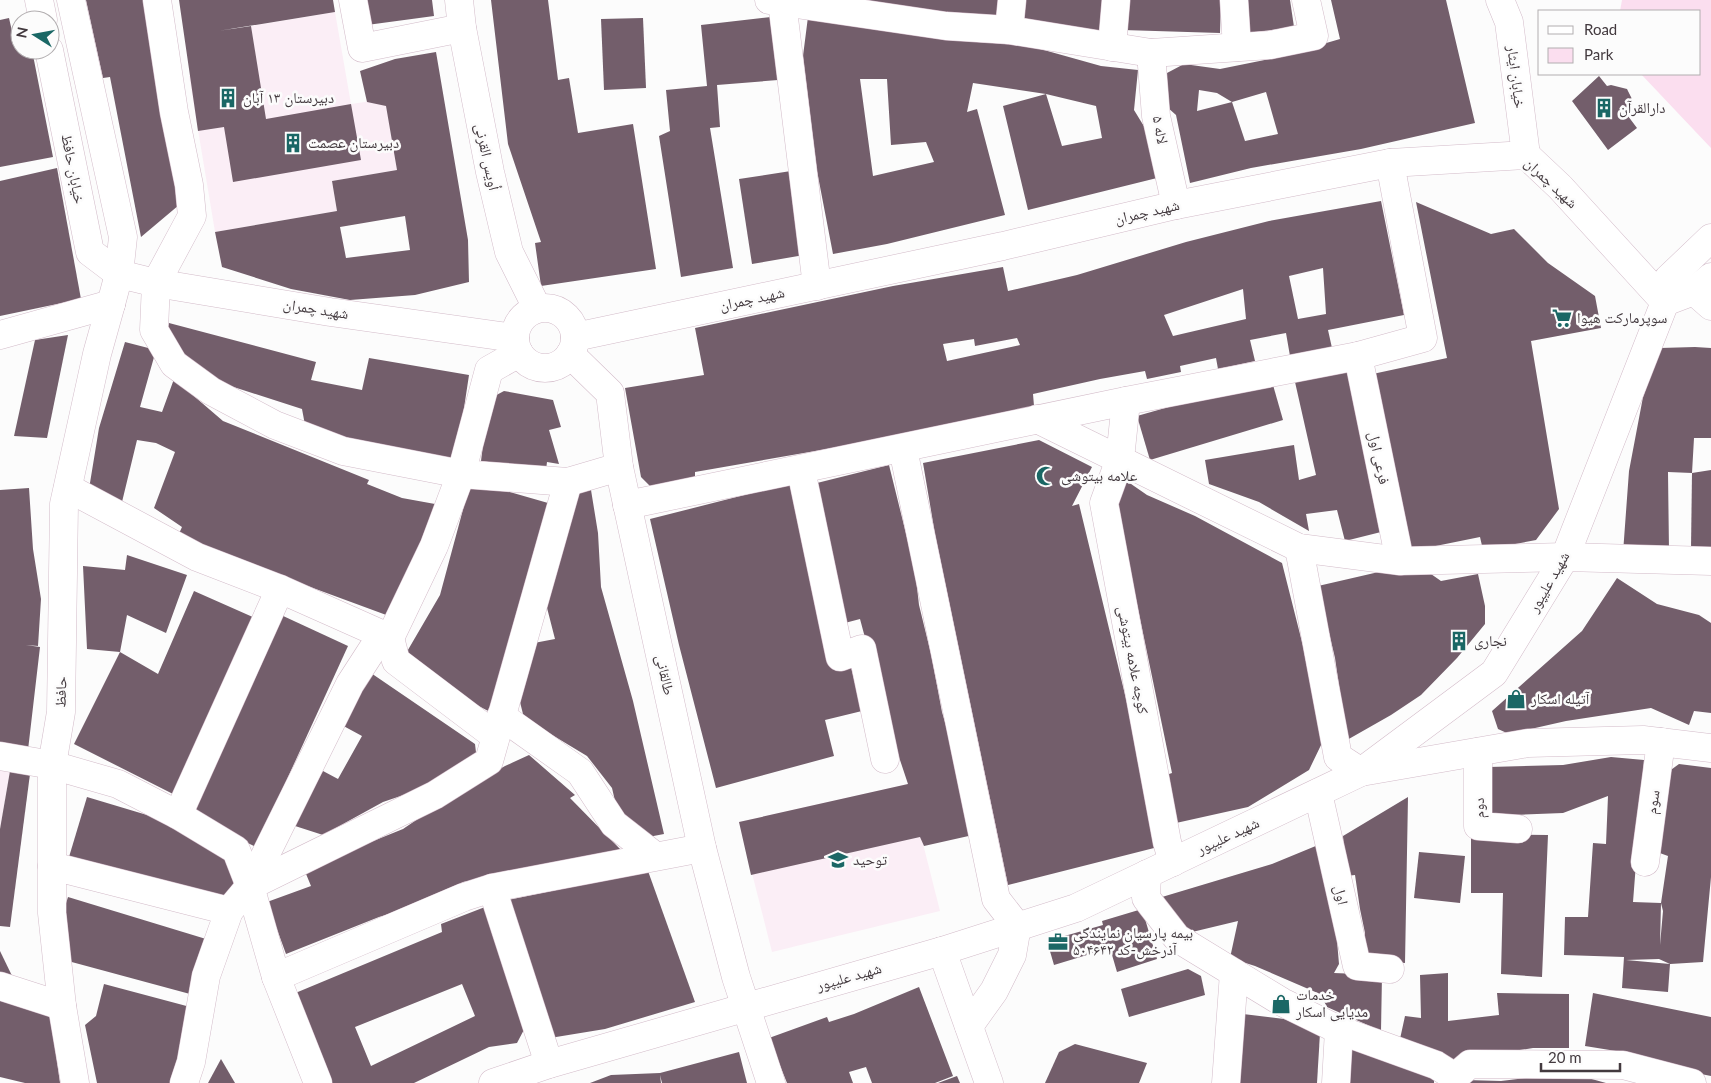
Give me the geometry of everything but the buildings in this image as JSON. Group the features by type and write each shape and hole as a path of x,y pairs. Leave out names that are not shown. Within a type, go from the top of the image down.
{"street":[{"name":"حافظ","path":"71,0 123,237 119,274 97,354 64,504 60,712 52,765 52,913 62,1006 75,1083"},
{"path":"157,0 174,112 189,185 192,216 156,283 154,330 174,364 212,391 275,425 343,450 461,474 568,482 619,466"},
{"path":"353,0 362,48 462,28"},
{"name":"أویس القرنی","path":"459,0 462,28 490,172 509,252 537,308"},
{"path":"1009,30 1012,0"},
{"path":"1112,47 1116,0"},
{"path":"1234,0 1237,47"},
{"path":"817,286 775,1 946,26 1009,30 1151,53 1270,45 1314,36 1306,0"},
{"name":"خیابان ایثار","path":"1500,0 1509,22 1526,155"},
{"name":"لاله ۵","path":"1151,53 1156,116 1176,205"},
{"name":"خیابان حافظ","path":"51,60 90,252 119,274"},
{"name":"شهید چمران","path":"573,346 817,286 1003,246 1176,205 1390,163 1526,155 1666,290"},
{"path":"628,505 903,449 1037,419 1358,356 1423,338 1390,163"},
{"name":"شهید علیپور","path":"493,1083 549,1064 942,951 1076,908 1361,772 1494,673 1565,557 1666,290 1711,238"},
{"name":"شهید چمران","path":"119,274 156,283 517,346"},
{"path":"1666,290 1705,292"},
{"path":"0,335 111,304"},
{"path":"184,1083 191,1062 204,999 206,976 229,911 250,886 350,684 372,650 390,638 434,546 461,474 489,370 517,346 520,320 537,308 546,307 563,314 574,328 573,346 564,362 545,368 534,366 517,346"},
{"name":"طالقانی","path":"573,346 610,393 619,466 702,848 736,978 771,1083"},
{"name":"فرعی اول","path":"1358,356 1400,560"},
{"name":"کوچه علامه بیتوشی","path":"1126,401 1120,460 1104,503 1167,842 1173,862"},
{"path":"1037,419 1299,548 1400,560 1565,557 1711,561"},
{"path":"903,449 996,899 1016,926 1012,955 994,991 969,1026"},
{"path":"801,470 840,657 862,649 885,759"},
{"path":"250,886 435,795 489,761 568,482"},
{"path":"68,488 197,557 280,589 390,638"},
{"path":"1299,548 1338,758 1361,772 1528,743 1644,740 1711,748"},
{"path":"178,816 280,589"},
{"path":"390,638 396,661 498,726 580,772 614,824 654,856"},
{"name":"سوم","path":"1645,862 1661,742"},
{"name":"دوم","path":"1478,752 1478,826 1518,829"},
{"path":"0,756 52,765 118,784 236,850 250,886 276,977 318,1083"},
{"name":"اول","path":"1318,793 1357,966 1390,969"},
{"path":"276,977 464,897 492,888 702,848"},
{"path":"52,866 229,911"},
{"path":"1147,874 1146,898 1177,938 1282,1002 1339,1030 1436,1065 1454,1080 1470,1064 1623,1065 1692,1083"},
{"path":"492,888 549,1064"},
{"path":"942,951 989,1083"},
{"path":"1226,1083 1234,973"},
{"path":"0,986 62,1006"},
{"path":"1336,1083 1339,1030"}],"shaded area":[{"path":"335,12 351,104 385,99 397,170 332,181 337,211 215,232 189,76 257,65 251,26"},
{"path":"0,770 10,771 0,829"},
{"name":"توحید","path":"908,784 940,911 772,952 739,822"}],"green space":[{"path":"1622,0 1711,0 1711,148 1642,75 1701,75 1701,10 1620,10"}],"place":[{"name":"دبیرستان ۱۳ آبان","path":"228,98"},
{"name":"دارالقرآن","path":"1604,108"},
{"name":"دبیرستان عصمت","path":"293,143"},
{"name":"سوپرمارکت هیوا","path":"1562,318"},
{"name":"علامه بیتوشی","path":"1046,476"},
{"name":"نجاری","path":"1459,641"},
{"name":"آتیله اسکار","path":"1516,699"},
{"name":"توحید","path":"838,860"},
{"name":"بیمه پارسیان نمایندگی آذرخش-کد ۵۰۴۶۴۲","path":"1058,942"},
{"name":"خدمات مدیایی اسکار","path":"1281,1004"}]}
